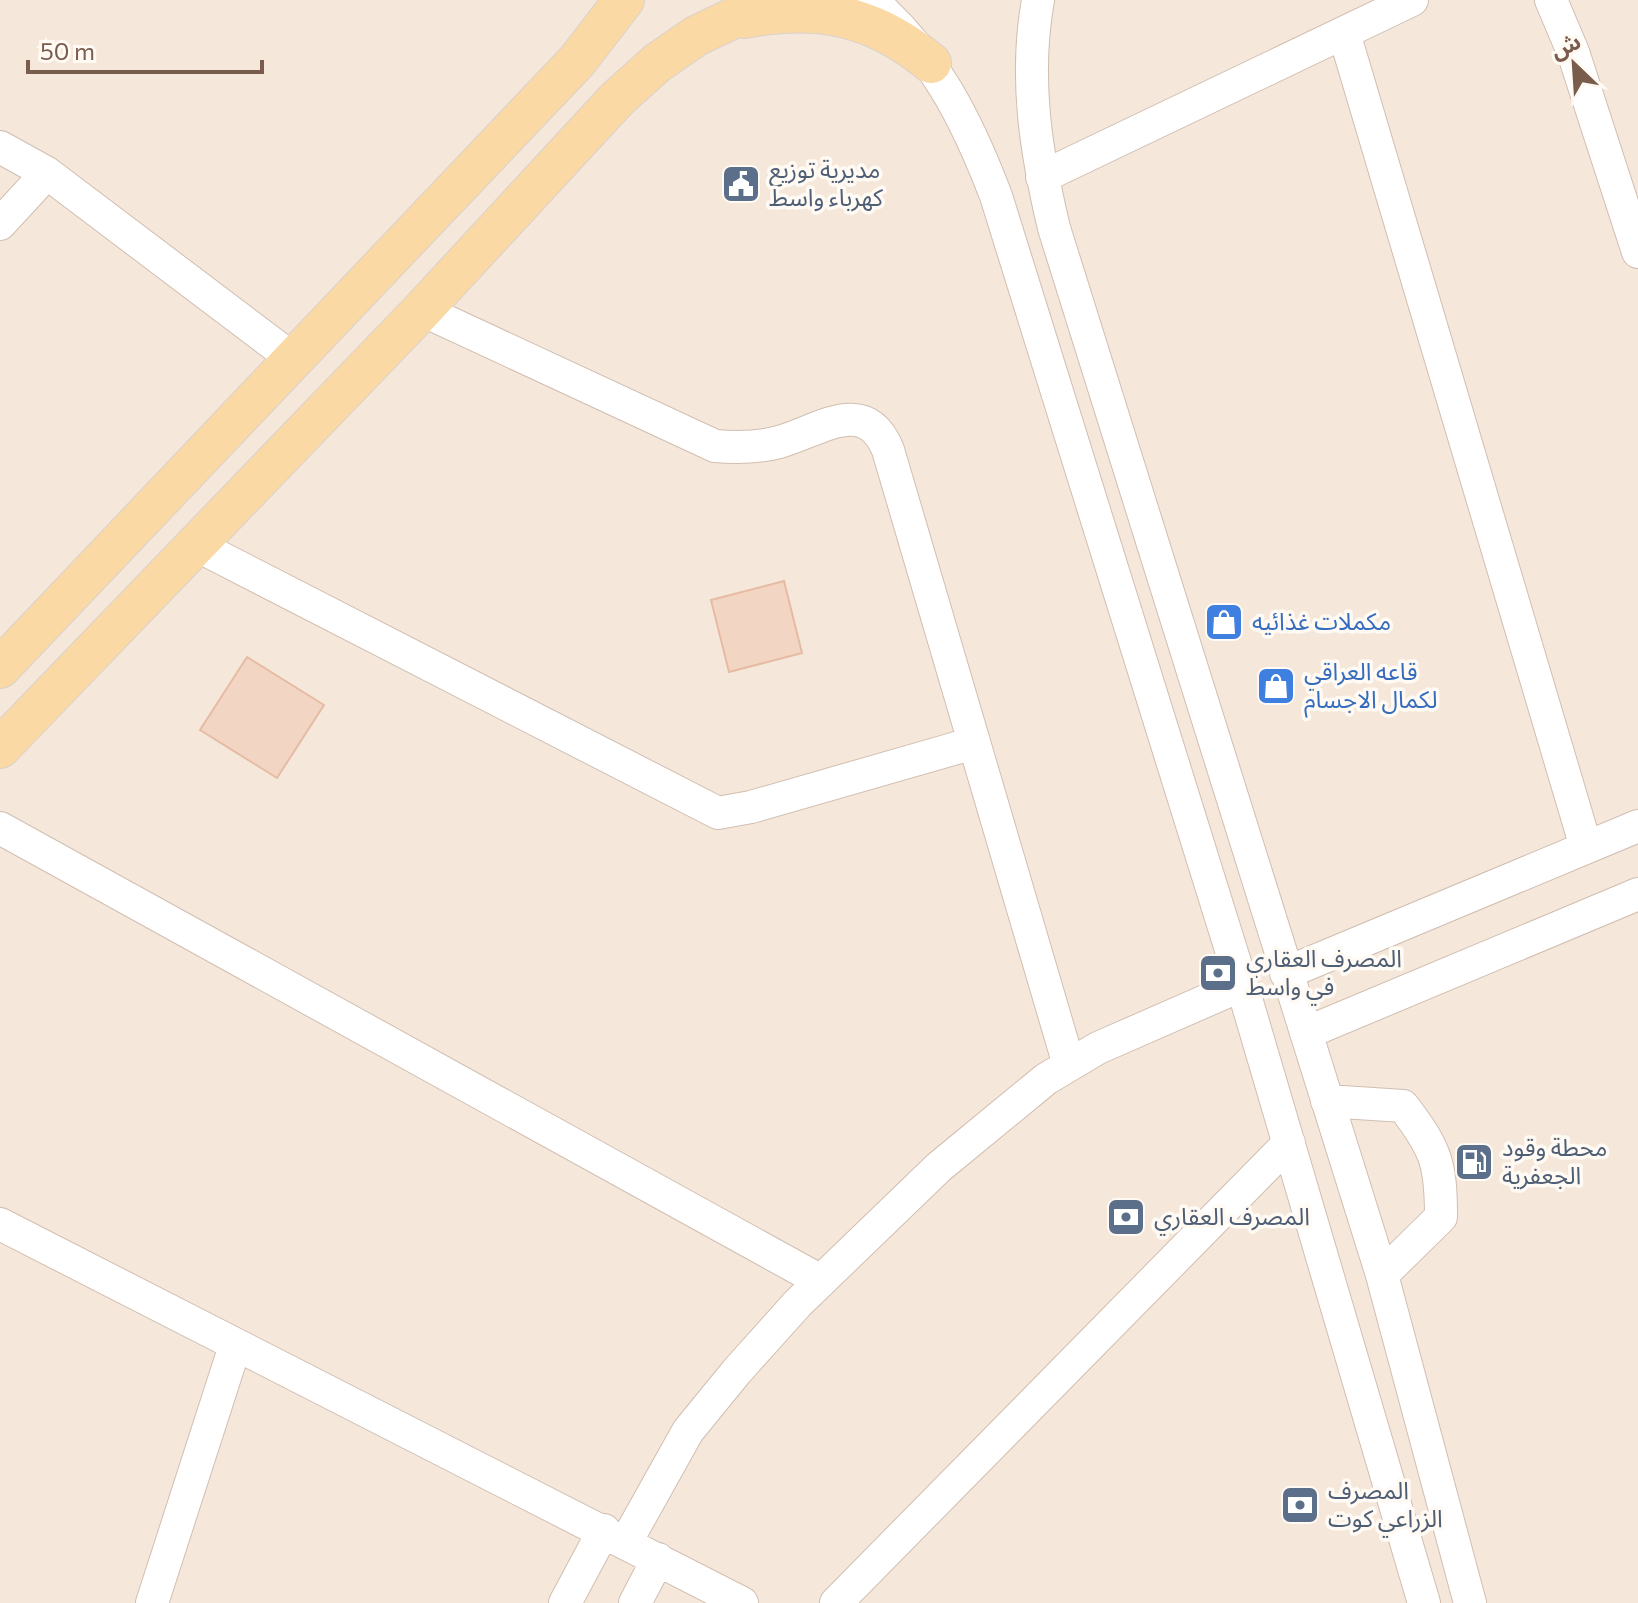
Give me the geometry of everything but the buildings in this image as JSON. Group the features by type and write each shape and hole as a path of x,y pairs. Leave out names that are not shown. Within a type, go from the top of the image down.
{"main road":[{"path":"62,683 10,658 577,61 624,0"},
{"path":"0,748 422,310 617,99 657,63 696,36 771,0"},
{"path":"696,36 745,18 787,11 830,14 866,23 901,38 931,63"}],"street":[{"path":"871,0 900,25 931,63 962,115 996,196 1242,985 1424,1603"},
{"path":"1038,0 1031,84 1042,177 1054,228 1382,1275 1470,1603"},
{"path":"1042,177 1412,0"},
{"path":"1551,0 1578,65 1638,252"},
{"path":"1344,33 1586,847"},
{"path":"0,147 47,173 293,359"},
{"path":"0,224 47,173"},
{"path":"422,310 715,446 736,448 779,442 846,419 861,421 875,429 888,450 1069,1065"},
{"path":"196,545 718,813 762,804 974,743"},
{"path":"1286,973 1638,826"},
{"path":"0,828 821,1281"},
{"path":"1306,1033 1638,894"},
{"path":"565,1603 688,1431 821,1281 939,1167 1046,1079 1069,1065 1160,1019 1242,985"},
{"path":"1327,1101 1403,1106 1430,1142 1441,1178 1441,1217 1382,1275"},
{"path":"836,1603 1289,1143"},
{"path":"0,1224 742,1603"},
{"path":"152,1603 235,1346"},
{"path":"635,1603 658,1559"}],"shaded area":[{"path":"0,0 1638,0 1638,1603 0,1603"}],"place":[{"name":"مديرية توزيع كهرباء واسط","path":"741,184"},
{"name":"مكملات غذائيه","path":"1224,622"},
{"name":"قاعه العراقي لكمال الاجسام","path":"1276,686"},
{"name":"المصرف العقاري في واسط","path":"1218,973"},
{"name":"محطة وقود الجعفرية","path":"1474,1162"},
{"name":"المصرف العقاري","path":"1126,1217"},
{"name":"المصرف الزراعي كوت","path":"1300,1505"}]}
